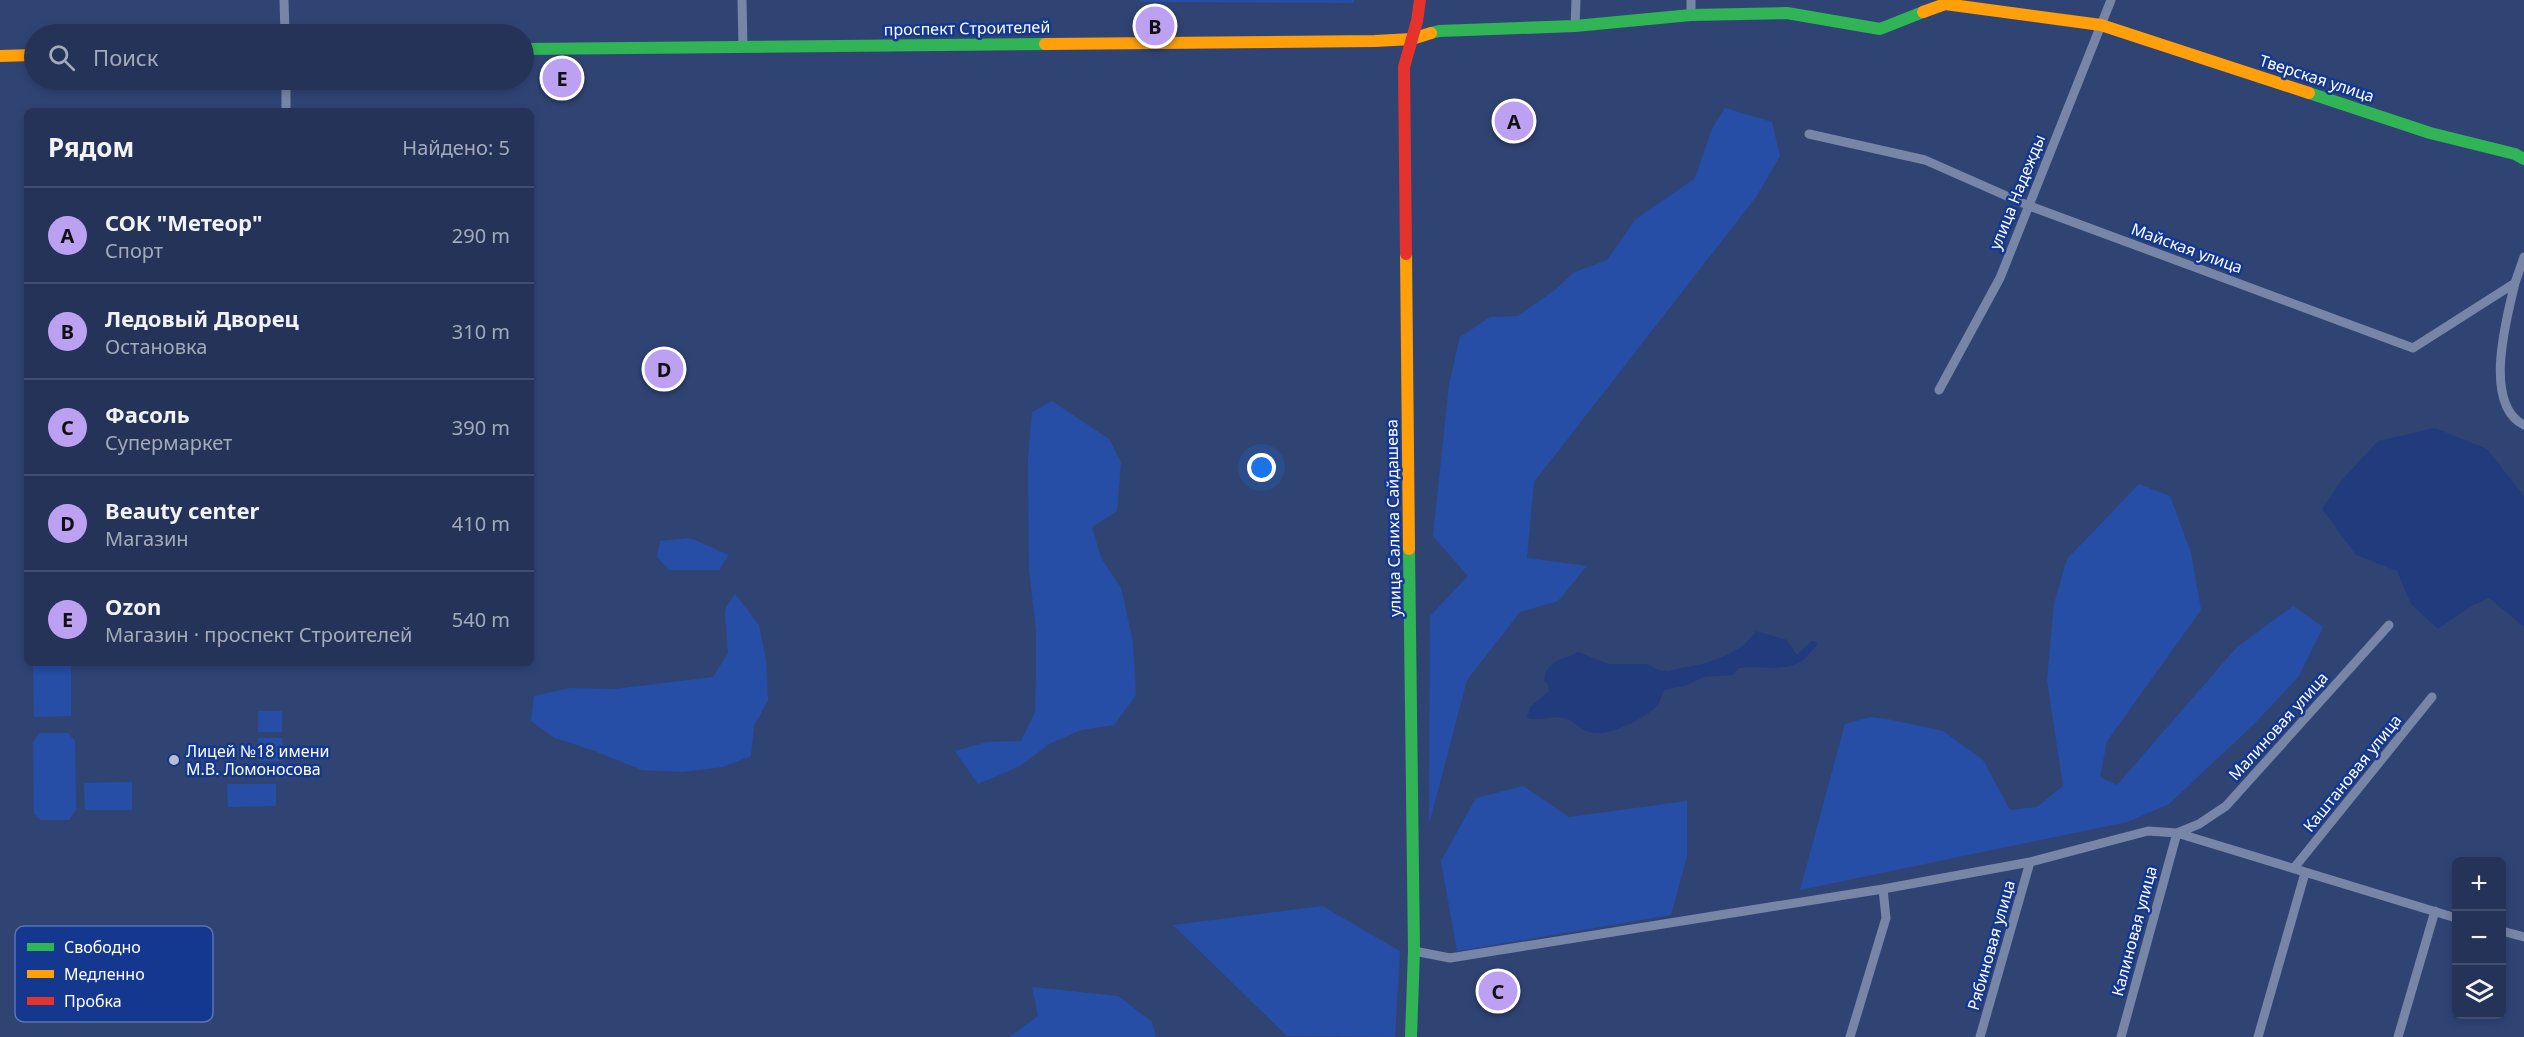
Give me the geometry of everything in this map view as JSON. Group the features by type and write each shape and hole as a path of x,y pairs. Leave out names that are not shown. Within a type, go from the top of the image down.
{"street":[{"path":"284,0 285,24"},
{"path":"742,0 742,47"},
{"name":"улица Салиха Сайдашева","path":"1411,1037 1414,951 1404,67 1420,0"},
{"path":"1575,26 1576,0"},
{"path":"1690,15 1691,0"},
{"name":"улица Надежды","path":"1939,390 2000,278 2027,205 2111,0"},
{"name":"Тверская улица","path":"1690,15 1787,13 1880,29 1945,4 1998,5 2102,25 2430,133 2515,154 2524,159"},
{"name":"проспект Строителей","path":"534,49 1412,39 1439,31 1575,26 1690,15"},
{"path":"0,56 24,55"},
{"path":"286,90 286,108"},
{"name":"Майская улица","path":"1809,134 1925,160 2027,205 2413,348 2515,283"},
{"path":"2524,257 2515,283 2502,344 2500,385 2510,412 2524,425"},
{"name":"Малиновая улица","path":"2177,833 2199,824 2226,806 2389,625"},
{"name":"Каштановая улица","path":"2294,868 2432,697"},
{"path":"1414,951 1450,958 1883,889 2030,861 2148,831 2177,833 2452,916"},
{"name":"Калиновая улица","path":"2121,1037 2177,833"},
{"name":"Рябиновая улица","path":"1980,1037 2030,861"},
{"path":"2258,1037 2305,873"},
{"path":"1850,1037 1886,918 1883,889"},
{"path":"2398,1037 2435,911"},
{"path":"2506,932 2524,937"}],"shaded area":[{"path":"1140,0 1354,0 1354,3 1140,2"},
{"path":"1725,108 1772,122 1780,156 1756,197 1534,482 1527,558 1587,566 1558,601 1520,612 1467,680 1429,824 1430,616 1468,576 1433,536 1449,385 1460,337 1490,317 1518,316 1556,289 1573,273 1607,260 1635,220 1695,178 1712,129"},
{"path":"1052,401 1109,439 1121,463 1117,511 1092,527 1101,558 1121,588 1133,642 1136,695 1114,725 1081,730 1049,744 1020,766 978,784 955,751 987,742 1021,741 1035,712 1036,630 1029,569 1028,458 1032,412"},
{"path":"2435,428 2487,449 2524,496 2524,627 2489,598 2470,607 2438,629 2411,604 2397,571 2356,555 2322,509 2341,481 2378,441"},
{"path":"2139,484 2170,496 2191,553 2201,610 2107,741 2100,777 2117,785 2237,647 2293,606 2323,627 2299,676 2255,723 2169,804 2127,822 1800,890 1845,724 1870,717 1943,731 1983,760 2010,810 2037,807 2063,786 2047,680 2054,604 2067,559"},
{"path":"690,538 729,555 719,570 669,570 657,557 660,541"},
{"path":"735,594 759,625 766,661 768,700 754,726 751,756 723,767 682,772 642,770 555,738 531,721 534,696 570,688 615,689 713,677 728,653 725,615 726,607"},
{"path":"1756,631 1787,640 1797,655 1811,641 1817,642 1801,662 1791,666 1739,668 1733,675 1704,677 1687,685 1664,690 1659,703 1647,714 1609,732 1589,732 1564,718 1527,718 1530,707 1549,691 1544,681 1548,668 1578,652 1609,664 1647,664 1659,670 1668,671 1706,663 1727,655 1744,645"},
{"path":"33,666 71,666 71,716 34,717"},
{"path":"258,711 282,711 282,732 258,732"},
{"path":"40,733 68,733 75,741 76,810 69,820 41,820 34,814 33,742"},
{"path":"258,738 282,738 283,761 259,761"},
{"path":"132,782 132,810 85,810 84,783"},
{"path":"227,784 276,784 276,806 228,807"},
{"path":"1523,786 1569,817 1687,801 1687,856 1671,915 1457,951 1441,861 1476,798"},
{"path":"1322,906 1400,951 1395,1037 1287,1036 1173,925"},
{"path":"1032,987 1118,996 1152,1022 1156,1037 1009,1037 1038,1016"}],"traffic: fast":[{"path":"1431,33 1575,26 1691,15 1787,13 1880,29 1923,12"},
{"path":"534,49 1045,44"},
{"path":"2309,93 2430,133 2515,154 2524,159"},
{"path":"1409,549 1414,951 1411,1037"}],"traffic: slow":[{"path":"1923,12 1945,4 2101,25 2309,93"},
{"path":"1045,44 1375,41 1412,39 1431,33"},
{"path":"0,56 24,55"},
{"path":"1406,254 1409,549"}],"traffic: jam":[{"path":"1406,254 1404,67 1417,21 1420,0"}],"place":[{"name":"Ледовый Дворец","path":"1155,26"},
{"name":"Ozon","path":"562,78"},
{"name":"СОК \"Метеор\"","path":"1514,121"},
{"name":"Beauty center","path":"664,369"},
{"name":"Лицей №18 имени М.В. Ломоносова","path":"174,760"},
{"name":"Фасоль","path":"1498,991"}]}
